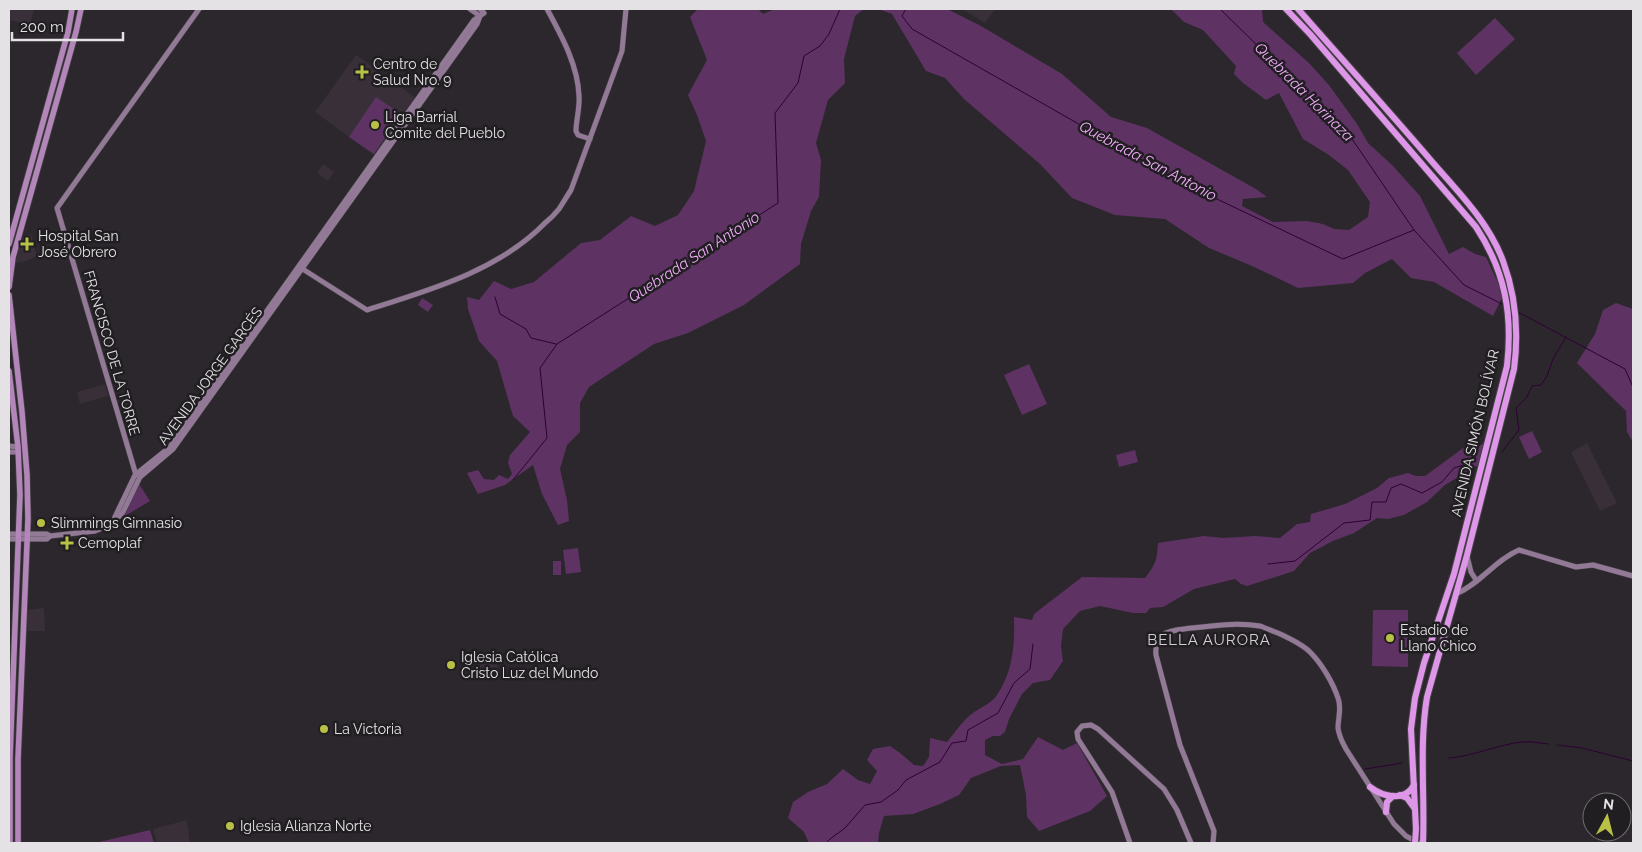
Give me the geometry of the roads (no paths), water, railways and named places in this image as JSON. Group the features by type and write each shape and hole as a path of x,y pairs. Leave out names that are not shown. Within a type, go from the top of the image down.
{"highway":[{"name":"AVENIDA SIMÓN BOLÍVAR","path":"1286,9 1310,34 1476,227 1498,266 1507,309 1509,344 1507,366 1500,396 1454,574 1424,663 1415,698 1412,729 1417,843"},
{"name":"AVENIDA SIMÓN BOLÍVAR","path":"1298,9 1482,222 1503,260 1516,310 1517,342 1514,369 1467,555 1427,697 1424,718 1423,843"},
{"path":"1386,812 1387,802 1396,796 1409,792 1415,784"},
{"path":"1370,787 1381,794 1407,798 1416,811"}],"main road":[{"path":"9,244 68,32 72,9"},
{"path":"9,287 13,258 81,9"},
{"path":"9,295 22,412 26,475 27,536 18,762 18,843"},
{"path":"9,371 18,449 20,536 10,758 10,843"},
{"path":"14,412 22,412"}],"street":[{"name":"FRANCISCO DE LA TORRE","path":"137,481 57,208 200,9"},
{"path":"470,9 481,13"},
{"path":"547,9 558,28 576,76 580,96 576,131 578,135 590,139"},
{"path":"300,268 367,310 454,281 486,266 520,246 537,232 558,210 571,190 622,51 626,9"},
{"name":"AVENIDA JORGE GARCÉS","path":"112,524 123,512 140,476 173,450 474,20 481,13"},
{"name":"AVENIDA JORGE GARCÉS","path":"112,524 135,474 170,447 300,268"},
{"path":"9,446 18,449"},
{"path":"9,452 18,449"},
{"path":"9,534 48,539 50,536 94,531 112,524"},
{"path":"9,539 20,536"},
{"path":"1456,594 1463,591 1502,558 1519,550 1576,567 1594,564 1633,576"},
{"path":"1467,555 1471,572 1476,580"},
{"path":"1214,843 1214,831 1180,745 1156,655 1157,641 1169,630 1240,624 1261,627 1294,641 1308,650 1324,670 1338,697 1340,706 1338,729 1340,738 1399,830 1417,843"},
{"path":"1130,843 1112,792 1078,739 1077,732 1082,726 1091,726 1098,729 1164,789 1177,810 1191,843"}],"waterway":[{"name":"Quebrada San Antonio","path":"513,480 547,438 540,368 557,344 778,203 775,113 798,83 804,56 820,46 829,34 840,9"},
{"name":"Quebrada San Antonio","path":"906,9 902,16 912,29 1177,180 1343,259 1414,230"},
{"name":"Quebrada Horinaza","path":"1220,9 1350,136 1414,230 1464,285 1504,305"},
{"path":"495,297 500,314 526,329 531,338 556,344"},
{"path":"1518,312 1625,369 1633,387"},
{"path":"1502,452 1519,430 1516,408 1527,397 1532,386 1541,385 1566,337"},
{"path":"1268,564 1295,561 1344,523 1370,520 1372,502 1386,502 1391,488 1401,484 1422,493 1442,482 1454,468 1473,462"},
{"path":"826,843 845,828 865,805 881,802 898,790 906,780 940,762 952,743 966,741 968,730 998,713 1014,683 1030,669 1033,644"},
{"path":"1449,758 1521,742 1548,744"},
{"path":"1557,745 1582,748 1633,761"},
{"path":"1365,769 1402,763"}],"place":[{"name":"Centro de Salud Nro. 9","path":"362,72"},
{"name":"Liga Barrial Comite del Pueblo","path":"375,125"},
{"name":"Hospital San José Obrero","path":"27,244"},
{"name":"Slimmings Gimnasio","path":"41,523"},
{"name":"Cemoplaf","path":"67,543"},
{"name":"Estadio de Llano Chico","path":"1390,638"},
{"name":"Iglesia Católica Cristo Luz del Mundo","path":"451,665"},
{"name":"La Victoria","path":"324,729"},
{"name":"Iglesia Alianza Norte","path":"230,826"}],"district":[{"name":"BELLA AURORA","path":"1209,640"}]}
